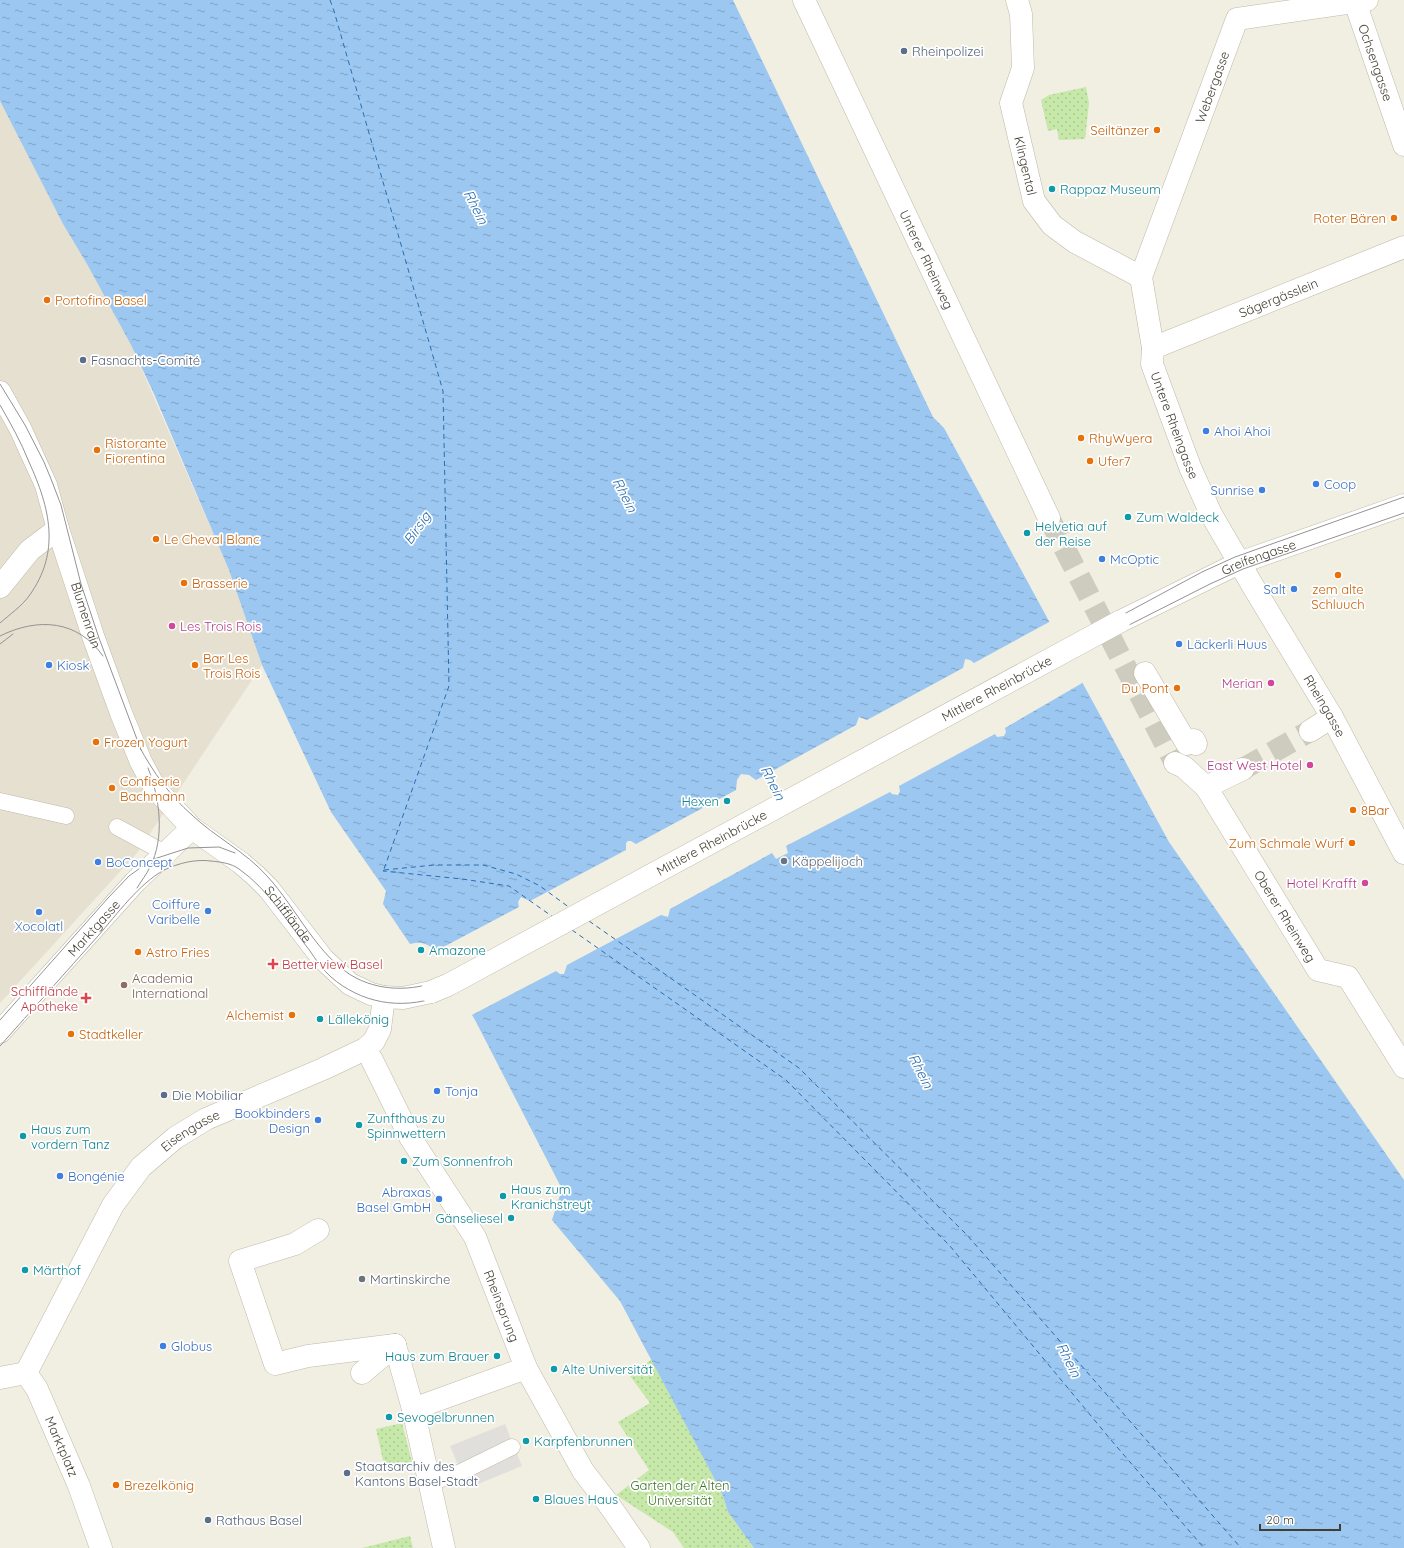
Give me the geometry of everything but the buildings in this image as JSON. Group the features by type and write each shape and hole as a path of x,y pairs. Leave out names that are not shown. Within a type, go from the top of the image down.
{"street":[{"name":"Unterer Rheinweg","path":"804,0 1049,518"},
{"name":"Klingental","path":"1017,0 1021,14 1023,68 1011,103 1034,201 1052,225 1075,242 1141,277"},
{"name":"Webergasse","path":"1141,277 1237,19 1270,7 1361,1"},
{"name":"Ochsengasse","path":"1361,1 1404,145"},
{"name":"Sägergässlein","path":"1153,348 1404,247"},
{"name":"Untere Rheingasse","path":"1141,277 1153,348 1152,364 1190,467 1211,514 1239,563"},
{"name":"Blumenrain","path":"0,392 20,428 46,485 58,529 93,636 121,713 141,762 155,788 192,828"},
{"name":"Greifengasse","path":"1119,622 1239,563 1404,505"},
{"path":"0,587 30,550 58,529"},
{"name":"Rheingasse","path":"1239,563 1332,717 1404,853"},
{"name":"Mittlere Rheinbrücke","path":"384,997 403,998 431,992 448,985 1119,622"},
{"path":"1145,673 1187,744 1194,740 1196,744"},
{"path":"1310,731 1332,717"},
{"path":"1175,762 1184,767 1206,787 1243,769"},
{"name":"Oberer Rheinweg","path":"1206,787 1318,970 1348,977 1404,1066"},
{"name":"Marktgasse","path":"0,1032 135,882 192,828"},
{"name":"Schifflände","path":"192,828 241,863 256,876 269,889 323,959 342,978 350,984 371,994 384,997"},
{"name":"Eisengasse","path":"26,1373 114,1205 141,1167 175,1138 206,1119 322,1069 364,1049 374,1041 380,1029 384,997"},
{"name":"Rheinsprung","path":"372,1060 410,1137 475,1237 526,1368 583,1471 610,1506 639,1548"},
{"path":"318,1230 295,1244 240,1261 275,1364 308,1356 395,1345"},
{"path":"362,1373 395,1345"},
{"path":"395,1345 413,1409 444,1548"},
{"path":"413,1409 526,1368"},
{"path":"0,1378 26,1373"},
{"name":"Marktplatz","path":"26,1373 38,1389 79,1486 101,1548"}],"lane":[{"path":"0,801 66,816"},
{"path":"117,827 165,853"},
{"path":"430,1483 461,1472 512,1447"}],"shaded area":[{"path":"0,101 63,224 87,264 131,345 229,570 262,665 137,853 0,1003"},
{"path":"505,1424 522,1466 468,1488 450,1446"}],"green space":[{"path":"1086,87 1089,103 1085,139 1059,140 1057,129 1048,131 1041,100 1049,95"},
{"name":"Garten der Alten Universität","path":"652,1359 723,1496 728,1512 754,1548 684,1548 673,1532 616,1495 649,1470 618,1422 650,1403 630,1376"},
{"path":"402,1423 412,1462 385,1469 376,1429"},
{"path":"410,1536 413,1548 362,1548"}],"water":[{"path":"0,0 733,0 933,417 944,428 1169,842 1404,1180 1404,1548 754,1548 728,1512 723,1496 713,1476 620,1301 552,1220 562,1189 475,1020 431,947 421,943 410,944 383,904 386,891 331,812 262,665 229,570 154,394 131,345 87,264 63,224 0,101"}],"pier":[{"path":"1051,621 1084,682 1005,728 1006,732 1004,736 997,737 995,734 899,786 900,791 898,795 890,792 786,846 788,853 776,859 772,853 670,909 668,917 661,915 567,965 564,974 560,974 556,971 470,1016 432,953 519,907 518,902 521,897 530,901 626,850 626,843 628,841 636,844 736,790 737,780 741,774 749,775 756,780 856,725 859,717 867,720 963,668 965,659 974,663"}],"ferry route":[{"path":"330,0 443,391 449,686 384,869"},
{"path":"384,870 434,865 483,865 516,874 540,886 570,908"},
{"path":"384,870 383,871 462,879 509,886 553,917"},
{"path":"589,921 799,1068 967,1235 1241,1548"},
{"path":"572,930 786,1080 950,1246 1111,1440 1204,1548"}],"tunnel":[{"path":"1049,518 1175,763"},
{"path":"1243,769 1310,731"}],"tram line":[{"path":"0,384 25,425 51,479 61,505 81,584 99,638 141,750"},
{"path":"0,405 19,440 36,479 47,513 49,530 49,546 39,579 26,600 0,623"},
{"path":"139,746 156,774 176,800 201,823 259,867 278,888 319,945 342,969 356,978 379,986 390,988 424,986 447,979 1202,572 1235,557 1404,497"},
{"path":"0,1046 137,891 164,870 175,865 193,861 222,862 236,867 250,877 278,907 325,971 343,986 355,993 382,1002 395,1003 424,1001 438,997 1127,626 1210,584 1243,569 1404,513"},
{"path":"0,636 29,626 43,624 56,625 82,635 93,644 103,656"},
{"path":"0,644 13,634"},
{"path":"137,888 149,870 158,844 158,805 148,768"},
{"path":"0,1020 108,898 129,876 143,866 154,859 188,848 219,847 235,853"}],"place":[{"name":"Rheinpolizei","path":"904,51"},
{"name":"Seiltänzer","path":"1157,130"},
{"name":"Rappaz Museum","path":"1052,189"},
{"name":"Roter Bären","path":"1394,218"},
{"name":"Portofino Basel","path":"47,300"},
{"name":"Fasnachts-Comité","path":"83,360"},
{"name":"Ahoi Ahoi","path":"1206,431"},
{"name":"RhyWyera","path":"1081,438"},
{"name":"Ristorante Fiorentina","path":"97,450"},
{"name":"Ufer7","path":"1090,461"},
{"name":"Coop","path":"1316,484"},
{"name":"Sunrise","path":"1262,490"},
{"name":"Zum Waldeck","path":"1128,517"},
{"name":"Helvetia auf der Reise","path":"1027,533"},
{"name":"Le Cheval Blanc","path":"156,539"},
{"name":"McOptic","path":"1102,559"},
{"name":"zem alte Schluuch","path":"1338,575"},
{"name":"Brasserie","path":"184,583"},
{"name":"Salt","path":"1294,589"},
{"name":"Les Trois Rois","path":"172,626"},
{"name":"Läckerli Huus","path":"1179,644"},
{"name":"Kiosk","path":"49,665"},
{"name":"Bar Les Trois Rois","path":"195,665"},
{"name":"Merian","path":"1271,683"},
{"name":"Du Pont","path":"1177,688"},
{"name":"Frozen Yogurt","path":"96,742"},
{"name":"East West Hotel","path":"1310,765"},
{"name":"Confiserie Bachmann","path":"112,788"},
{"name":"Hexen","path":"727,801"},
{"name":"8Bar","path":"1353,810"},
{"name":"Zum Schmale Wurf","path":"1352,843"},
{"name":"Käppelijoch","path":"784,861"},
{"name":"BoConcept","path":"98,862"},
{"name":"Hotel Krafft","path":"1365,883"},
{"name":"Coiffure Varibelle","path":"208,911"},
{"name":"Xocolatl","path":"39,912"},
{"name":"Amazone","path":"421,950"},
{"name":"Astro Fries","path":"138,952"},
{"name":"Betterview Basel","path":"273,964"},
{"name":"Academia International","path":"124,985"},
{"name":"Schifflände Apotheke","path":"86,998"},
{"name":"Alchemist","path":"292,1015"},
{"name":"Lällekönig","path":"320,1019"},
{"name":"Stadtkeller","path":"71,1034"},
{"name":"Tonja","path":"437,1091"},
{"name":"Die Mobiliar","path":"164,1095"},
{"name":"Bookbinders Design","path":"318,1120"},
{"name":"Zunfthaus zu Spinnwettern","path":"359,1125"},
{"name":"Haus zum vordern Tanz","path":"23,1136"},
{"name":"Zum Sonnenfroh","path":"404,1161"},
{"name":"Bongénie","path":"60,1176"},
{"name":"Haus zum Kranichstreyt","path":"503,1196"},
{"name":"Abraxas Basel GmbH","path":"439,1199"},
{"name":"Gänseliesel","path":"511,1218"},
{"name":"Märthof","path":"25,1270"},
{"name":"Martinskirche","path":"362,1279"},
{"name":"Globus","path":"163,1346"},
{"name":"Haus zum Brauer","path":"497,1356"},
{"name":"Alte Universität","path":"554,1369"},
{"name":"Sevogelbrunnen","path":"389,1417"},
{"name":"Karpfenbrunnen","path":"526,1441"},
{"name":"Staatsarchiv des Kantons Basel-Stadt","path":"347,1473"},
{"name":"Brezelkönig","path":"116,1485"},
{"name":"Blaues Haus","path":"536,1499"},
{"name":"Rathaus Basel","path":"208,1520"}],"water label":[{"name":"Rhein","path":"476,207"},
{"name":"Rhein","path":"625,495"},
{"name":"Birsig","path":"417,528"},
{"name":"Rhein","path":"773,783"},
{"name":"Rhein","path":"921,1071"},
{"name":"Rhein","path":"1069,1360"}]}
